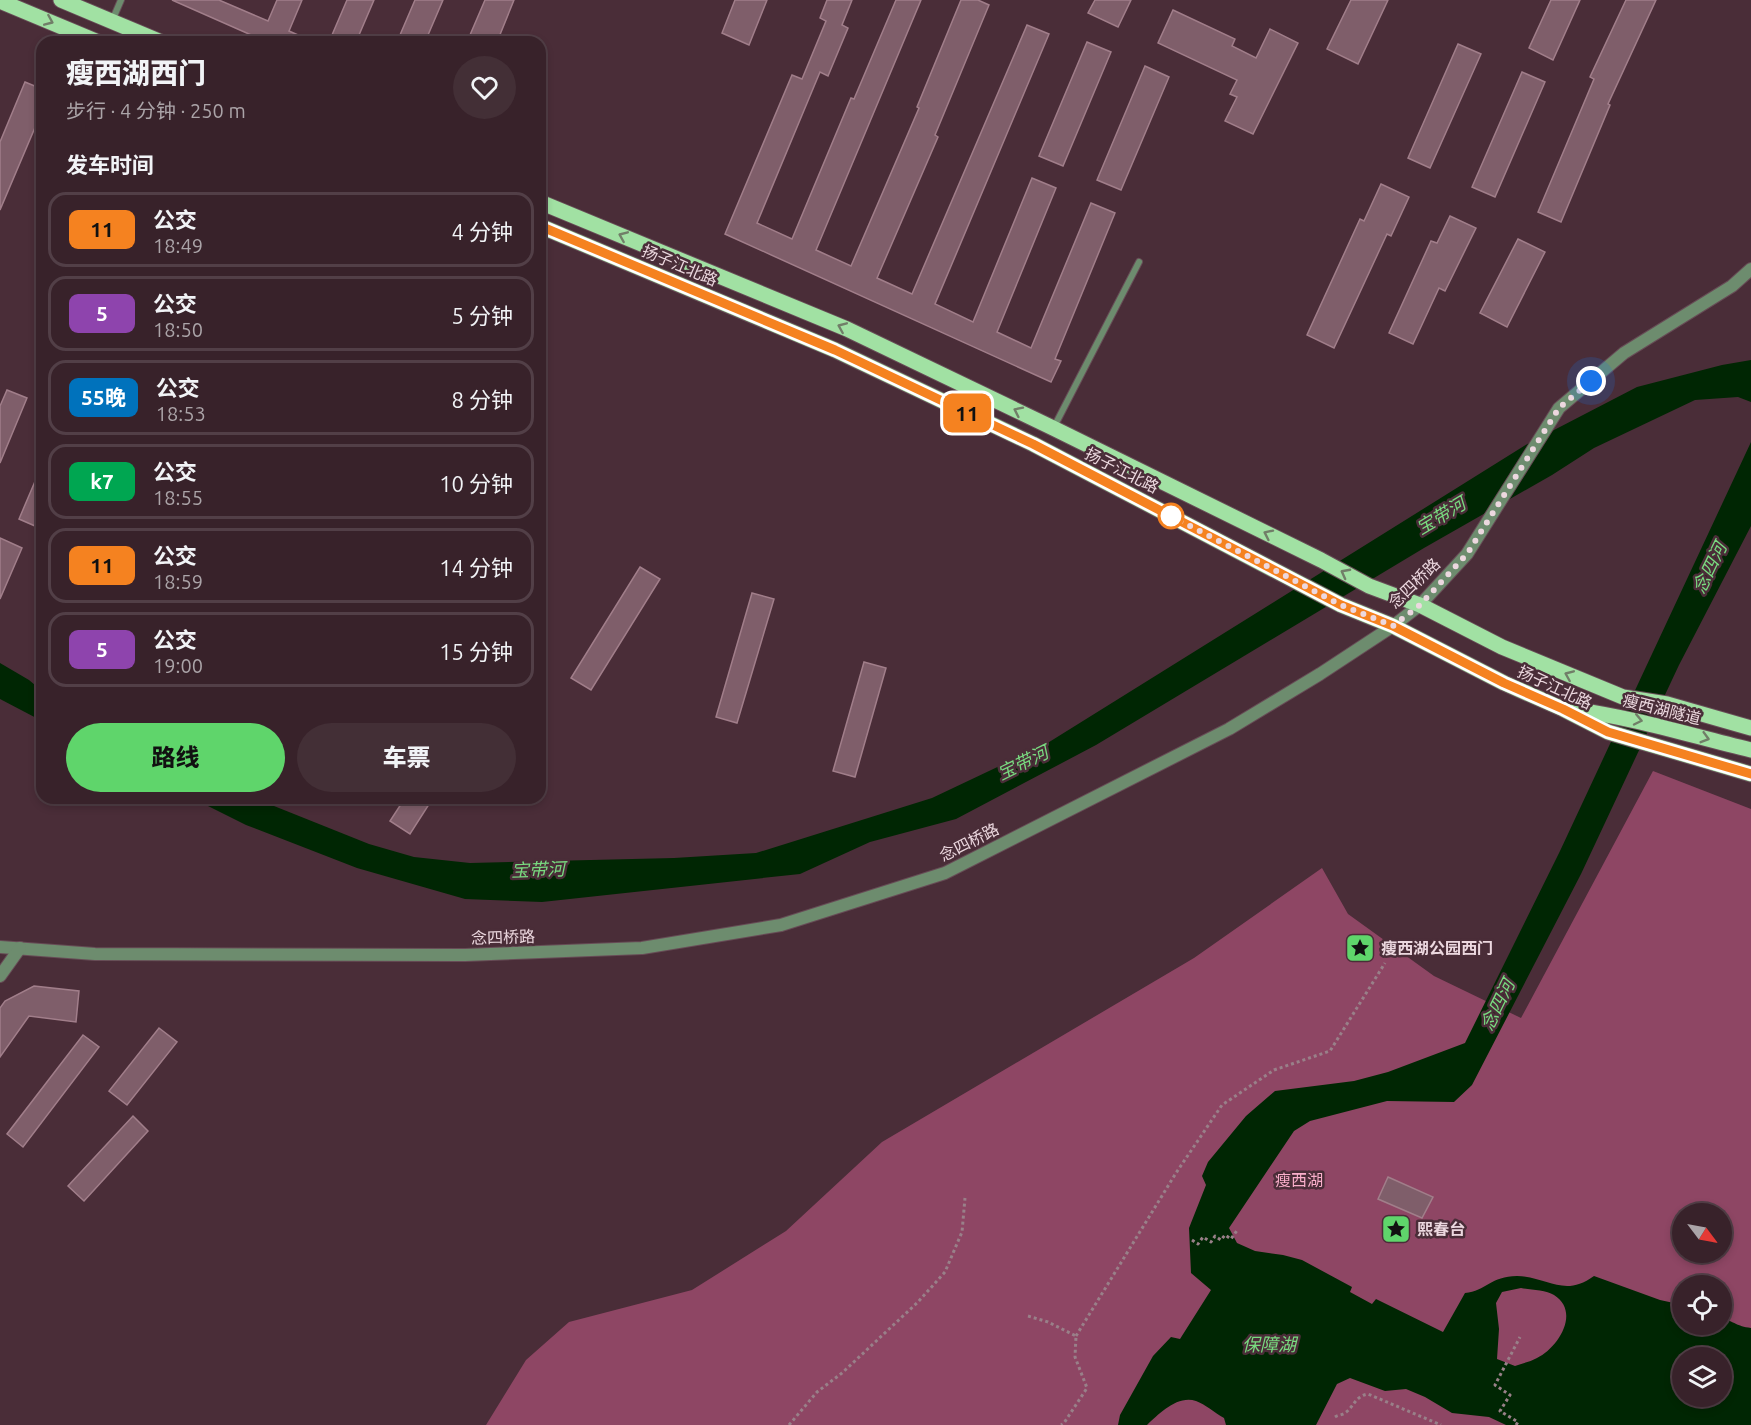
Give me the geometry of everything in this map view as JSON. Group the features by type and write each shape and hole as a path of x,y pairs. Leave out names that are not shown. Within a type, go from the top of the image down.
{"main road":[{"path":"61,0 147,36"},
{"path":"0,1 84,36"},
{"name":"扬子江北路","path":"546,204 847,329 1053,428 1369,586 1420,605 1502,647 1623,697 1667,704 1751,728"},
{"name":"扬子江北路","path":"546,229 835,350 1033,444 1341,605 1393,626 1504,683 1608,732 1751,774"},
{"name":"瘦西湖隧道","path":"1563,709 1660,725 1751,750"}],"street":[{"name":"念四桥路","path":"0,947 95,954 465,955 642,948 782,925 945,873 1229,729 1320,674 1393,626 1420,605 1467,554 1559,408 1624,353 1732,286 1751,269"},
{"path":"0,976 20,948"}],"lane":[{"path":"112,21 121,0"},
{"path":"1053,428 1139,262"}],"path":[{"path":"1060,1425 1064,1423 1087,1388 1075,1357 1076,1336 1176,1173 1222,1105 1274,1070 1330,1052 1385,963"},
{"path":"789,1425 817,1392 842,1373 918,1302 945,1272 962,1232 966,1198"},
{"path":"1192,1240 1198,1244 1203,1238 1211,1242 1215,1236 1221,1240 1225,1235 1231,1239 1238,1229"},
{"path":"1028,1316 1048,1322 1076,1336"},
{"path":"1516,1425 1518,1422 1500,1411 1510,1395 1494,1385 1520,1338"},
{"path":"1335,1416 1346,1413 1357,1399 1368,1394 1441,1425"}],"green space":[{"name":"瘦西湖","path":"1653,771 1751,809 1751,1425 486,1425 526,1360 569,1322 692,1290 786,1231 882,1142 1194,958 1322,868 1348,914 1434,976 1521,1018"}],"water":[{"name":"宝带河","path":"1751,360 1751,402 1738,397 1695,400 1594,448 1096,745 956,819 870,842 800,874 542,902 465,899 357,868 246,825 204,804 269,804 369,844 414,857 470,863 674,858 756,853 932,798 1046,744 1529,443 1637,387 1722,365"},
{"path":"1751,442 1751,526 1679,665 1581,874 1472,1085 1454,1102 1387,1101 1310,1121 1294,1131 1229,1228 1237,1243 1255,1251 1302,1260 1352,1287 1350,1292 1372,1304 1376,1299 1443,1332 1465,1293 1478,1290 1501,1278 1517,1276 1565,1286 1583,1282 1594,1276 1672,1303 1672,1335 1732,1335 1732,1322 1751,1328 1751,1425 1506,1425 1489,1417 1452,1413 1406,1389 1385,1391 1350,1378 1337,1384 1316,1425 1226,1425 1224,1418 1199,1402 1189,1400 1175,1403 1147,1425 1118,1425 1120,1415 1153,1356 1171,1337 1180,1339 1211,1290 1191,1273 1189,1228 1206,1185 1202,1176 1208,1162 1246,1116 1275,1091 1354,1081 1388,1072 1465,1043 1560,851","holes":["1521,1288 1554,1295 1562,1302 1566,1311 1564,1329 1559,1338 1545,1353 1515,1366 1497,1359 1499,1329 1496,1303 1502,1292"]},
{"path":"0,663 36,686 36,718 0,699"}],"building":[{"path":"172,0 219,0 268,21 277,0 302,0 289,31 300,36 253,36"},
{"path":"347,0 374,0 359,36 332,36"},
{"path":"415,0 443,0 428,36 400,36"},
{"path":"485,0 514,0 499,36 470,36"},
{"path":"735,0 767,0 749,45 722,33"},
{"path":"827,0 852,0 842,25 848,28 828,76 820,72 757,223 792,239 851,98 854,99 896,0 921,0 816,250 851,266 919,108 917,107 961,0 978,0 989,5 935,135 938,137 877,278 912,294 1027,25 1049,34 935,304 973,322 1032,178 1056,188 997,332 1031,348 1091,203 1115,213 1055,359 1061,361 1051,382 725,234 792,75 802,79 826,21 820,18"},
{"path":"1095,0 1131,0 1118,27 1088,13"},
{"path":"1351,0 1388,0 1358,64 1327,49"},
{"path":"1551,0 1580,0 1553,60 1529,48"},
{"path":"1626,0 1656,0 1608,104 1610,105 1561,222 1538,212 1594,79 1590,77"},
{"path":"1173,10 1235,39 1232,46 1256,58 1270,29 1298,43 1253,134 1225,121 1237,97 1230,94 1237,80 1158,43"},
{"path":"1087,42 1111,52 1063,166 1039,156"},
{"path":"1458,44 1481,54 1430,168 1408,158"},
{"path":"1145,66 1169,77 1121,190 1097,180"},
{"path":"1522,72 1545,82 1495,197 1472,187"},
{"path":"25,82 36,87 36,125 0,210 0,142"},
{"path":"1381,184 1409,197 1391,236 1387,234 1334,348 1307,335 1360,219 1364,221"},
{"path":"1450,216 1476,228 1445,291 1439,288 1413,344 1389,333 1431,241 1437,243"},
{"path":"1518,239 1545,252 1507,327 1480,313"},
{"path":"7,390 27,398 0,463 0,406"},
{"path":"36,479 36,526 19,519"},
{"path":"0,538 22,548 0,599"},
{"path":"640,567 660,579 591,690 571,678"},
{"path":"752,593 774,599 737,723 716,717"},
{"path":"864,662 886,668 855,777 833,771"},
{"path":"401,804 429,804 410,834 390,821"},
{"path":"34,986 79,991 76,1022 29,1016 0,1057 0,1008 5,1001"},
{"path":"159,1028 177,1042 127,1105 109,1091"},
{"path":"83,1035 99,1047 23,1147 7,1134"},
{"path":"133,1116 148,1131 84,1201 68,1186"},
{"path":"1388,1177 1433,1197 1422,1218 1378,1199"}],"bus line":[{"name":"11","path":"546,229 835,350 1033,444 1341,605 1393,626 1504,683 1608,732 1751,774"}],"place":[{"name":"瘦西湖公园西门","path":"1360,948"},
{"name":"熙春台","path":"1396,1229"}],"route":[{"path":"1171,516 1341,605 1393,626 1420,605 1467,554 1559,408 1591,381"}],"water label":[{"name":"念四河","path":"1710,568"},
{"name":"念四河","path":"1498,1005"},
{"name":"保障湖","path":"1269,1345"}]}
